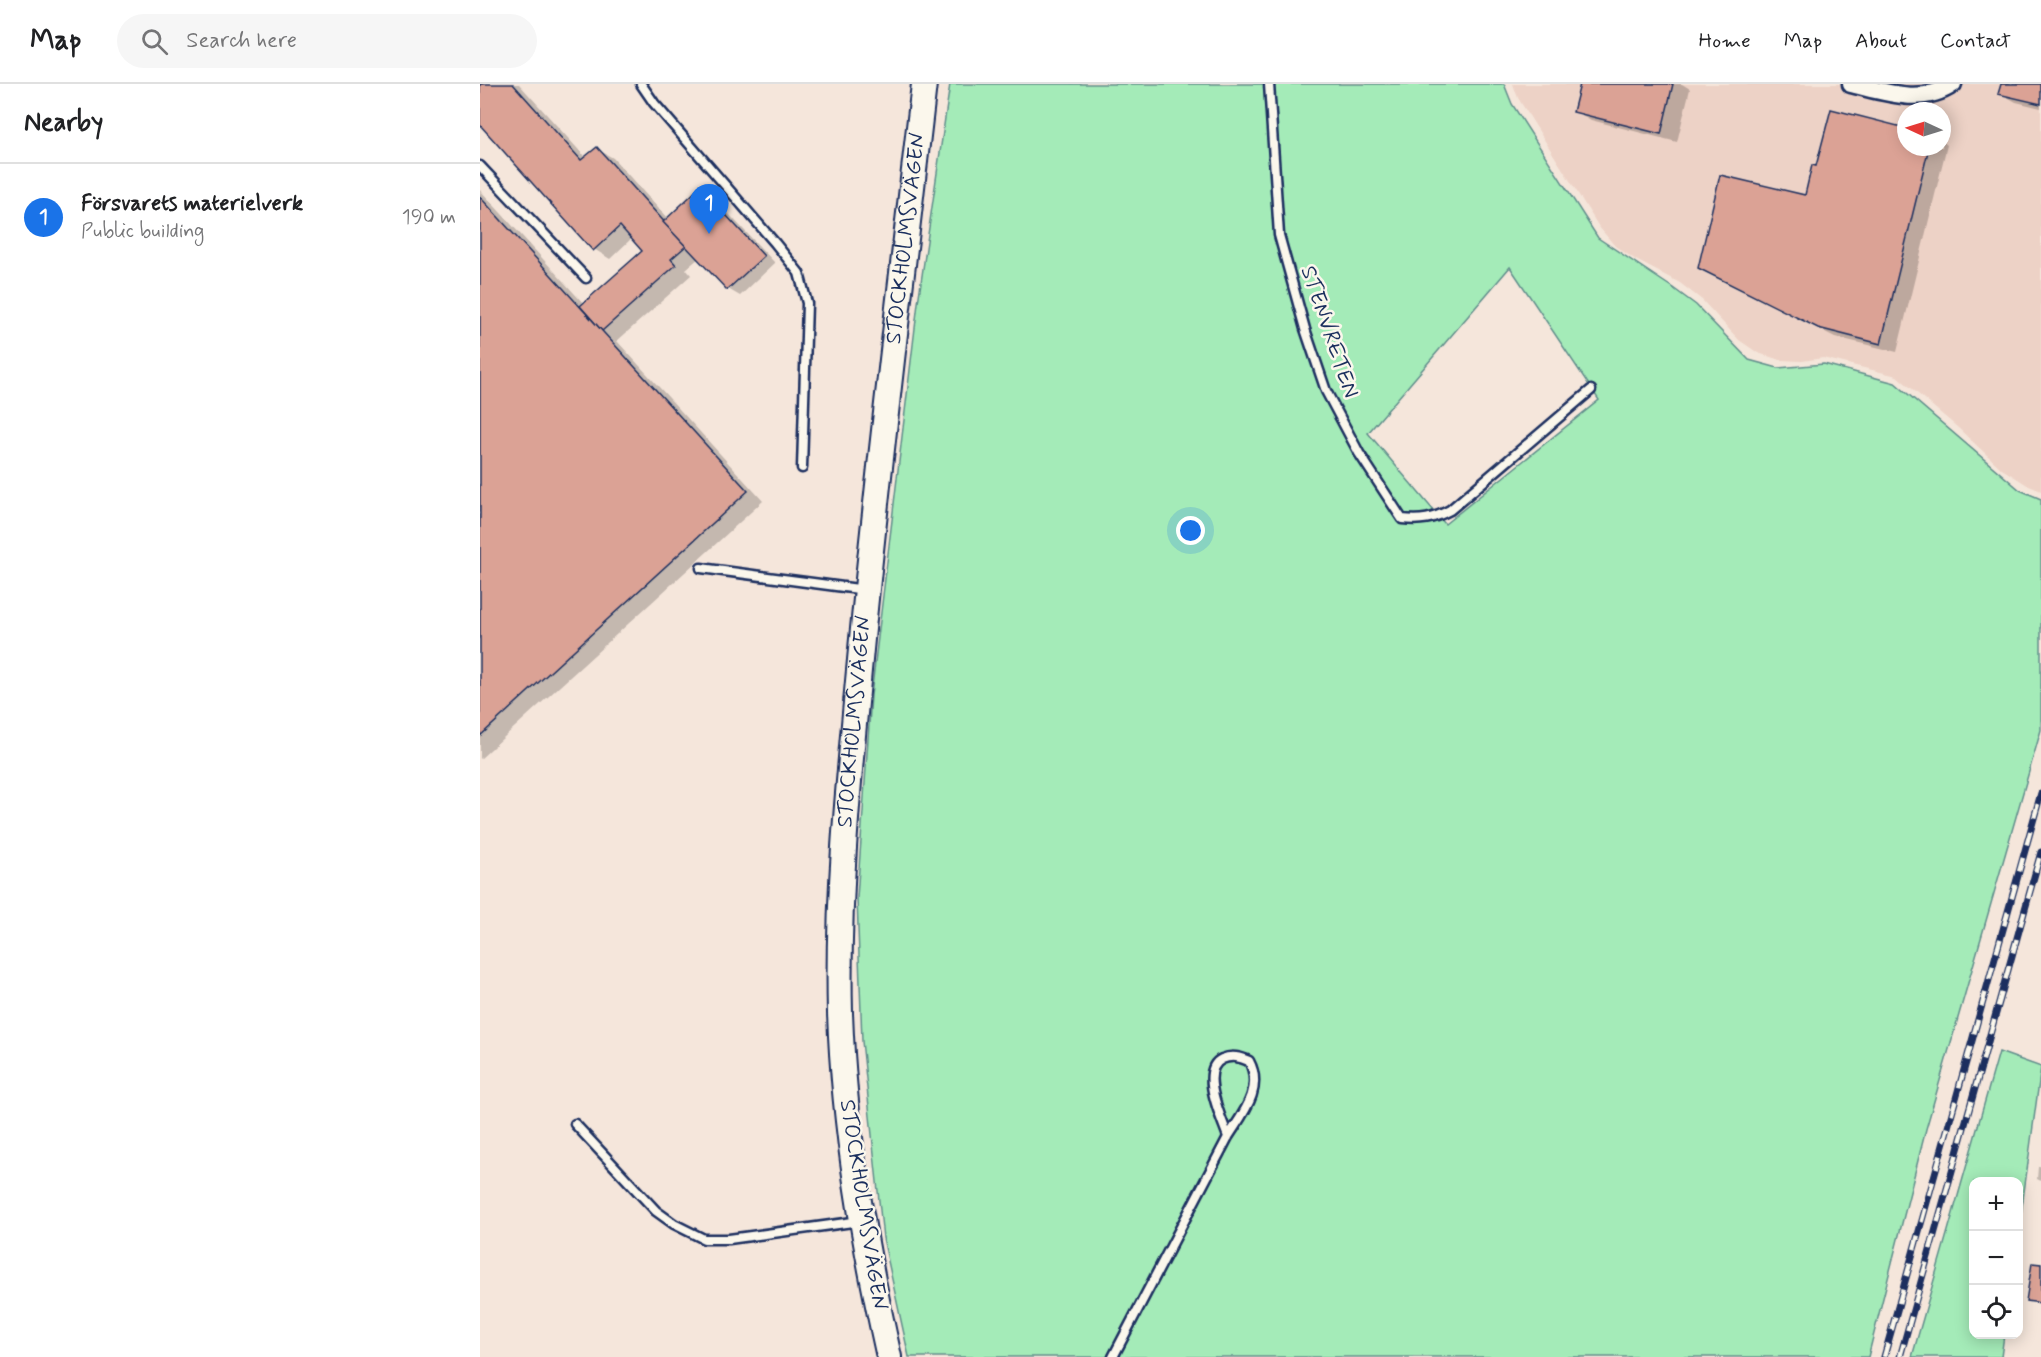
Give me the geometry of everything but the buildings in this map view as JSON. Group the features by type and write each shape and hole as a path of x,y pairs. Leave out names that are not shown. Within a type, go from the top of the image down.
{"main road":[{"name":"STOCKHOLMSVÄGEN","path":"889,1357 861,1221 850,1152 840,1015 840,957 847,799 866,590 924,84"}],"street":[{"path":"1851,84 1898,95 1924,97 1953,84"}],"lane":[{"path":"641,84 654,103 799,273 807,303 802,468"},
{"name":"STENVRETEN","path":"1269,84 1279,235 1305,329 1326,391 1359,453 1402,519 1418,521 1434,518 1450,510 1591,390"},
{"path":"480,166 586,278"},
{"path":"701,568 866,590"},
{"path":"1113,1357 1228,1137 1245,1110 1256,1083 1255,1072 1249,1061 1229,1056 1218,1061 1213,1069 1211,1084 1228,1137"},
{"path":"575,1124 656,1210 674,1224 704,1239 729,1239 861,1221"}],"shaded area":[{"path":"1513,84 2041,84 2041,491 2002,469 1897,376 1823,358 1802,361 1780,360 1758,353 1739,340 1702,300 1680,283 1615,246 1599,227 1518,98"}],"green space":[{"path":"950,84 1504,84 1512,104 1598,238 1696,305 1749,360 1778,368 1824,364 1895,383 2020,490 2041,499 2041,730 1926,1129 1868,1357 909,1357 883,1238 862,1041 857,898 871,696 918,303","holes":["1510,267 1599,400 1445,524 1368,433"]},
{"path":"1999,1052 2041,1067 2023,1200 2023,1177 1969,1177 1969,1339 2003,1339 2001,1357 1912,1357"}],"railway":[{"path":"1884,1357 2041,793"},
{"path":"1900,1357 2041,852"}],"place":[{"name":"Försvarets materielverk","path":"709,234"}]}
